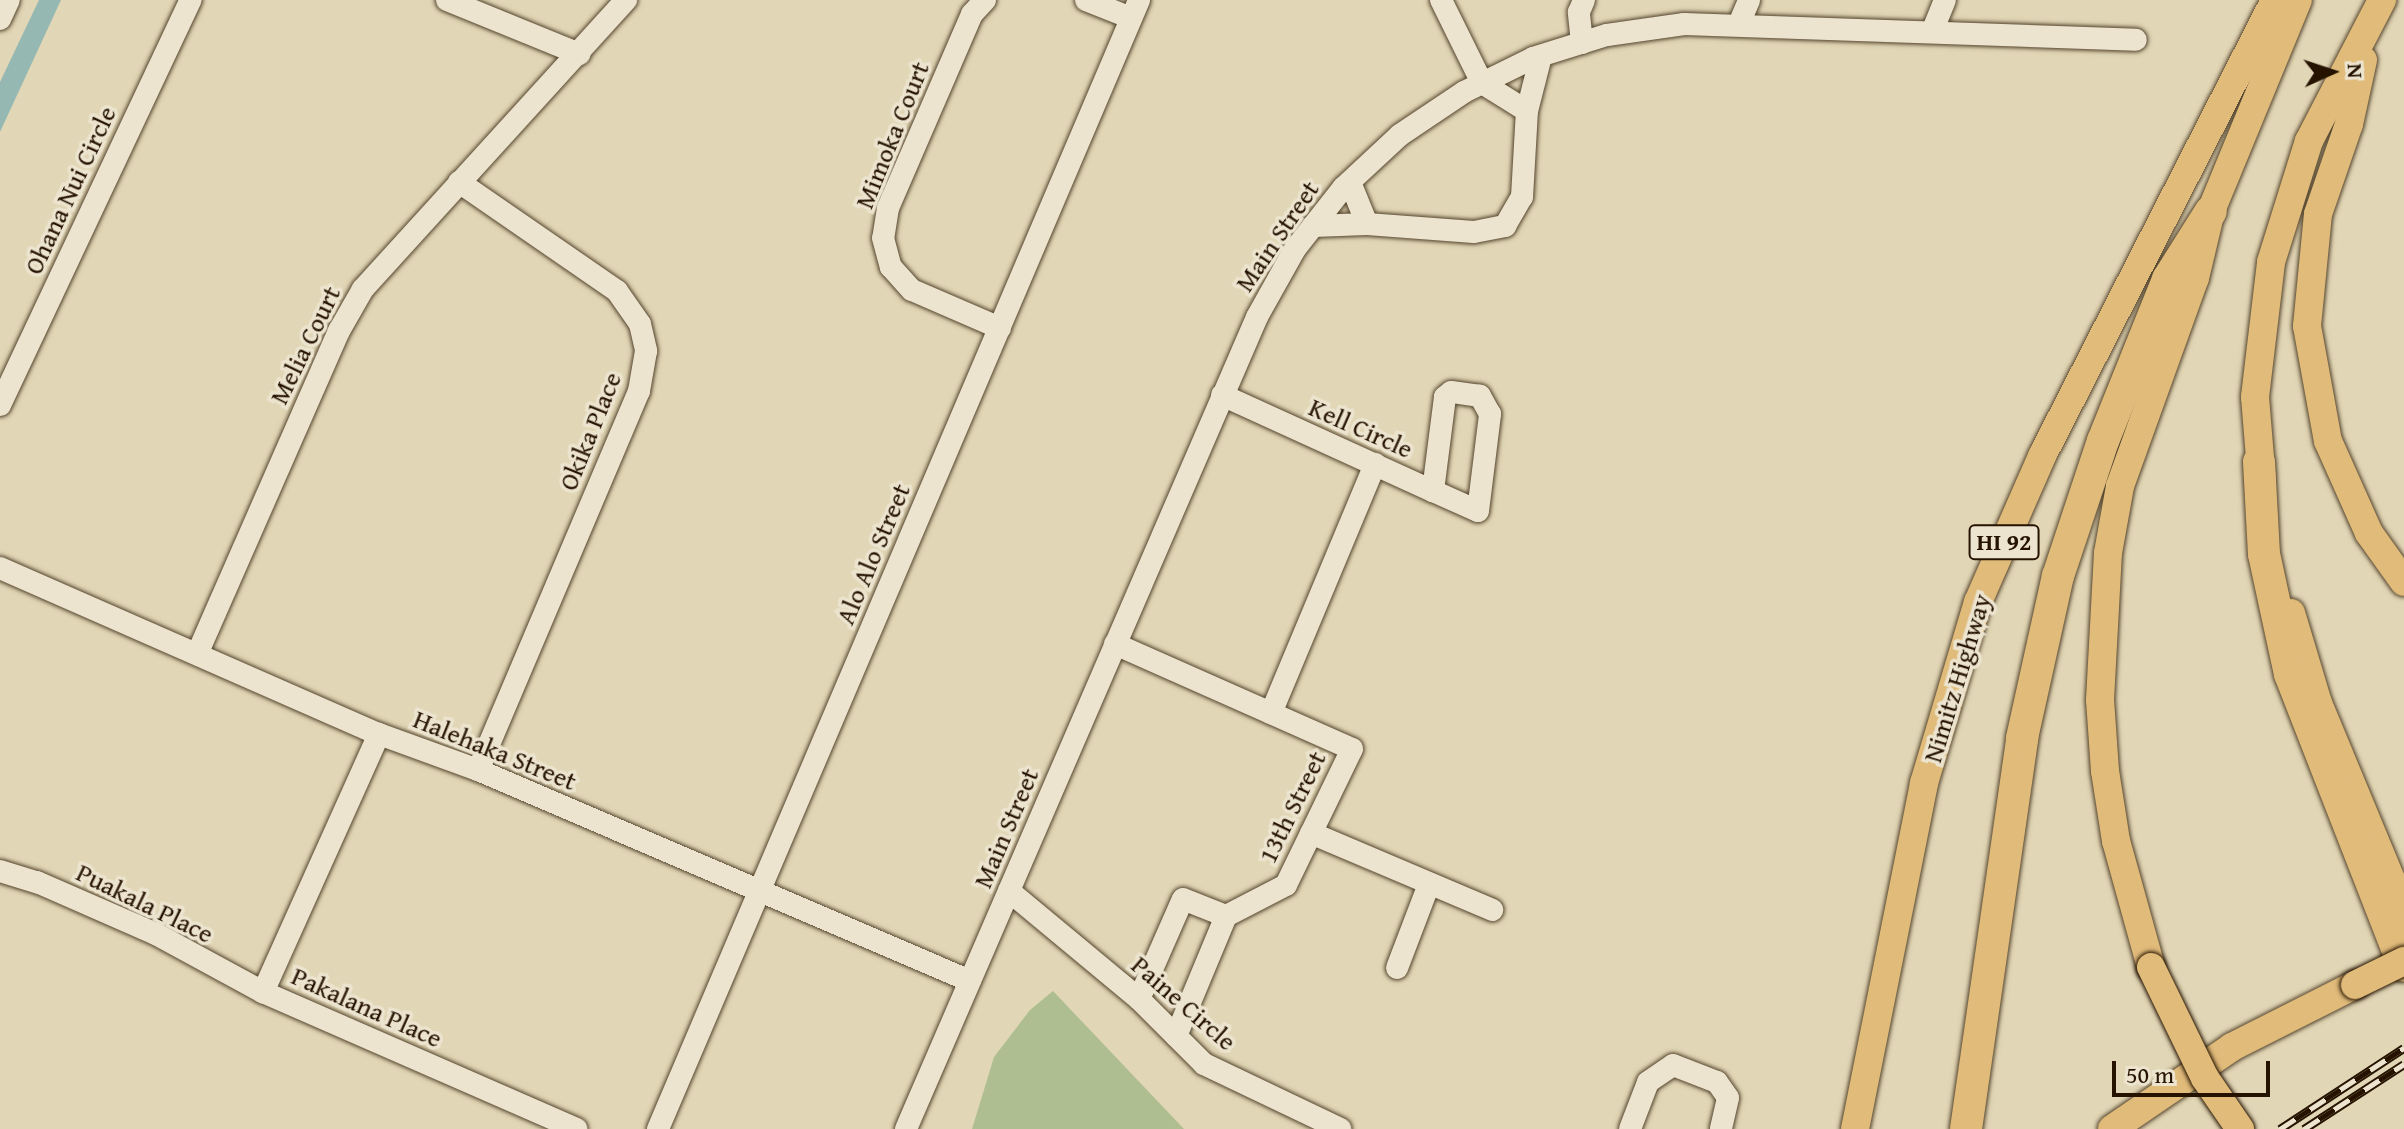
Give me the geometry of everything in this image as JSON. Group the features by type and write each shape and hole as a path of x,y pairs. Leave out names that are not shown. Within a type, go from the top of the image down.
{"highway":[{"path":"1966,1128 2022,738 2058,576 2103,441 2168,279 2211,211"},
{"path":"2259,462 2264,554 2290,674 2404,963"}],"main road":[{"name":"Nimitz Highway","path":"1855,1129 1924,783 1978,602 2042,456 2275,0"},
{"path":"2240,1129 2198,1065 2151,967 2116,841 2107,785 2101,620 2120,486 2195,278 2211,211 2298,0"},
{"path":"2382,0 2309,141 2271,262 2259,334 2259,462 2303,658 2404,911"},
{"path":"2368,32 2349,124 2318,214 2307,326 2315,387 2332,454 2369,533 2404,582"},
{"path":"2112,1129 2232,1047 2404,963"}],"street":[{"path":"0,19 9,0"},
{"name":"Ohana Nui Circle","path":"0,405 191,0"},
{"path":"447,0 579,54"},
{"name":"Melia Court","path":"198,652 339,331 394,250 626,0"},
{"name":"Mimoka Court","path":"985,0 972,14 888,208 883,238 891,267 912,290 1000,328"},
{"path":"1086,0 1135,9"},
{"path":"1441,0 1482,83 1527,111"},
{"path":"1582,43 1579,12 1584,0"},
{"path":"1739,24 1749,0"},
{"path":"1932,32 1945,0"},
{"name":"Alo Alo Street","path":"658,1129 1135,9"},
{"name":"Main Street","path":"906,1129 1257,317 1313,226 1350,182 1400,135 1482,83 1541,56 1582,43 1684,24 2136,40"},
{"path":"1313,226 1367,224 1474,232 1505,226 1522,197 1527,111 1541,56"},
{"name":"Okika Place","path":"459,182 617,291 634,312 646,351 639,391 478,770"},
{"path":"1350,182 1367,224"},
{"name":"Kell Circle","path":"1222,395 1433,491 1478,511 1490,414 1480,396 1451,392 1445,397 1433,491"},
{"path":"1115,644 1271,713 1375,464"},
{"name":"Halehaka Street","path":"0,568 198,652 379,734 478,770 759,894 970,981"},
{"name":"13th Street","path":"1226,916 1286,885 1352,749 1271,713"},
{"name":"Pakalana Place","path":"379,734 263,992 576,1129"},
{"path":"1311,833 1492,910"},
{"name":"Puakala Place","path":"0,871 37,882 156,934 263,992"},
{"path":"1397,968 1429,884"},
{"name":"Paine Circle","path":"1009,891 1139,999 1204,1064 1340,1129"},
{"path":"1139,999 1183,899 1226,916 1176,1036"},
{"path":"1630,1129 1648,1082 1673,1065 1717,1082 1728,1098 1721,1129"}],"green space":[{"path":"1053,991 1184,1129 972,1129 994,1057 1030,1010"}],"water":[{"path":"39,0 61,0 0,132 0,82"}],"railway":[{"path":"2280,1129 2404,1048"},
{"path":"2304,1129 2404,1064"}]}
